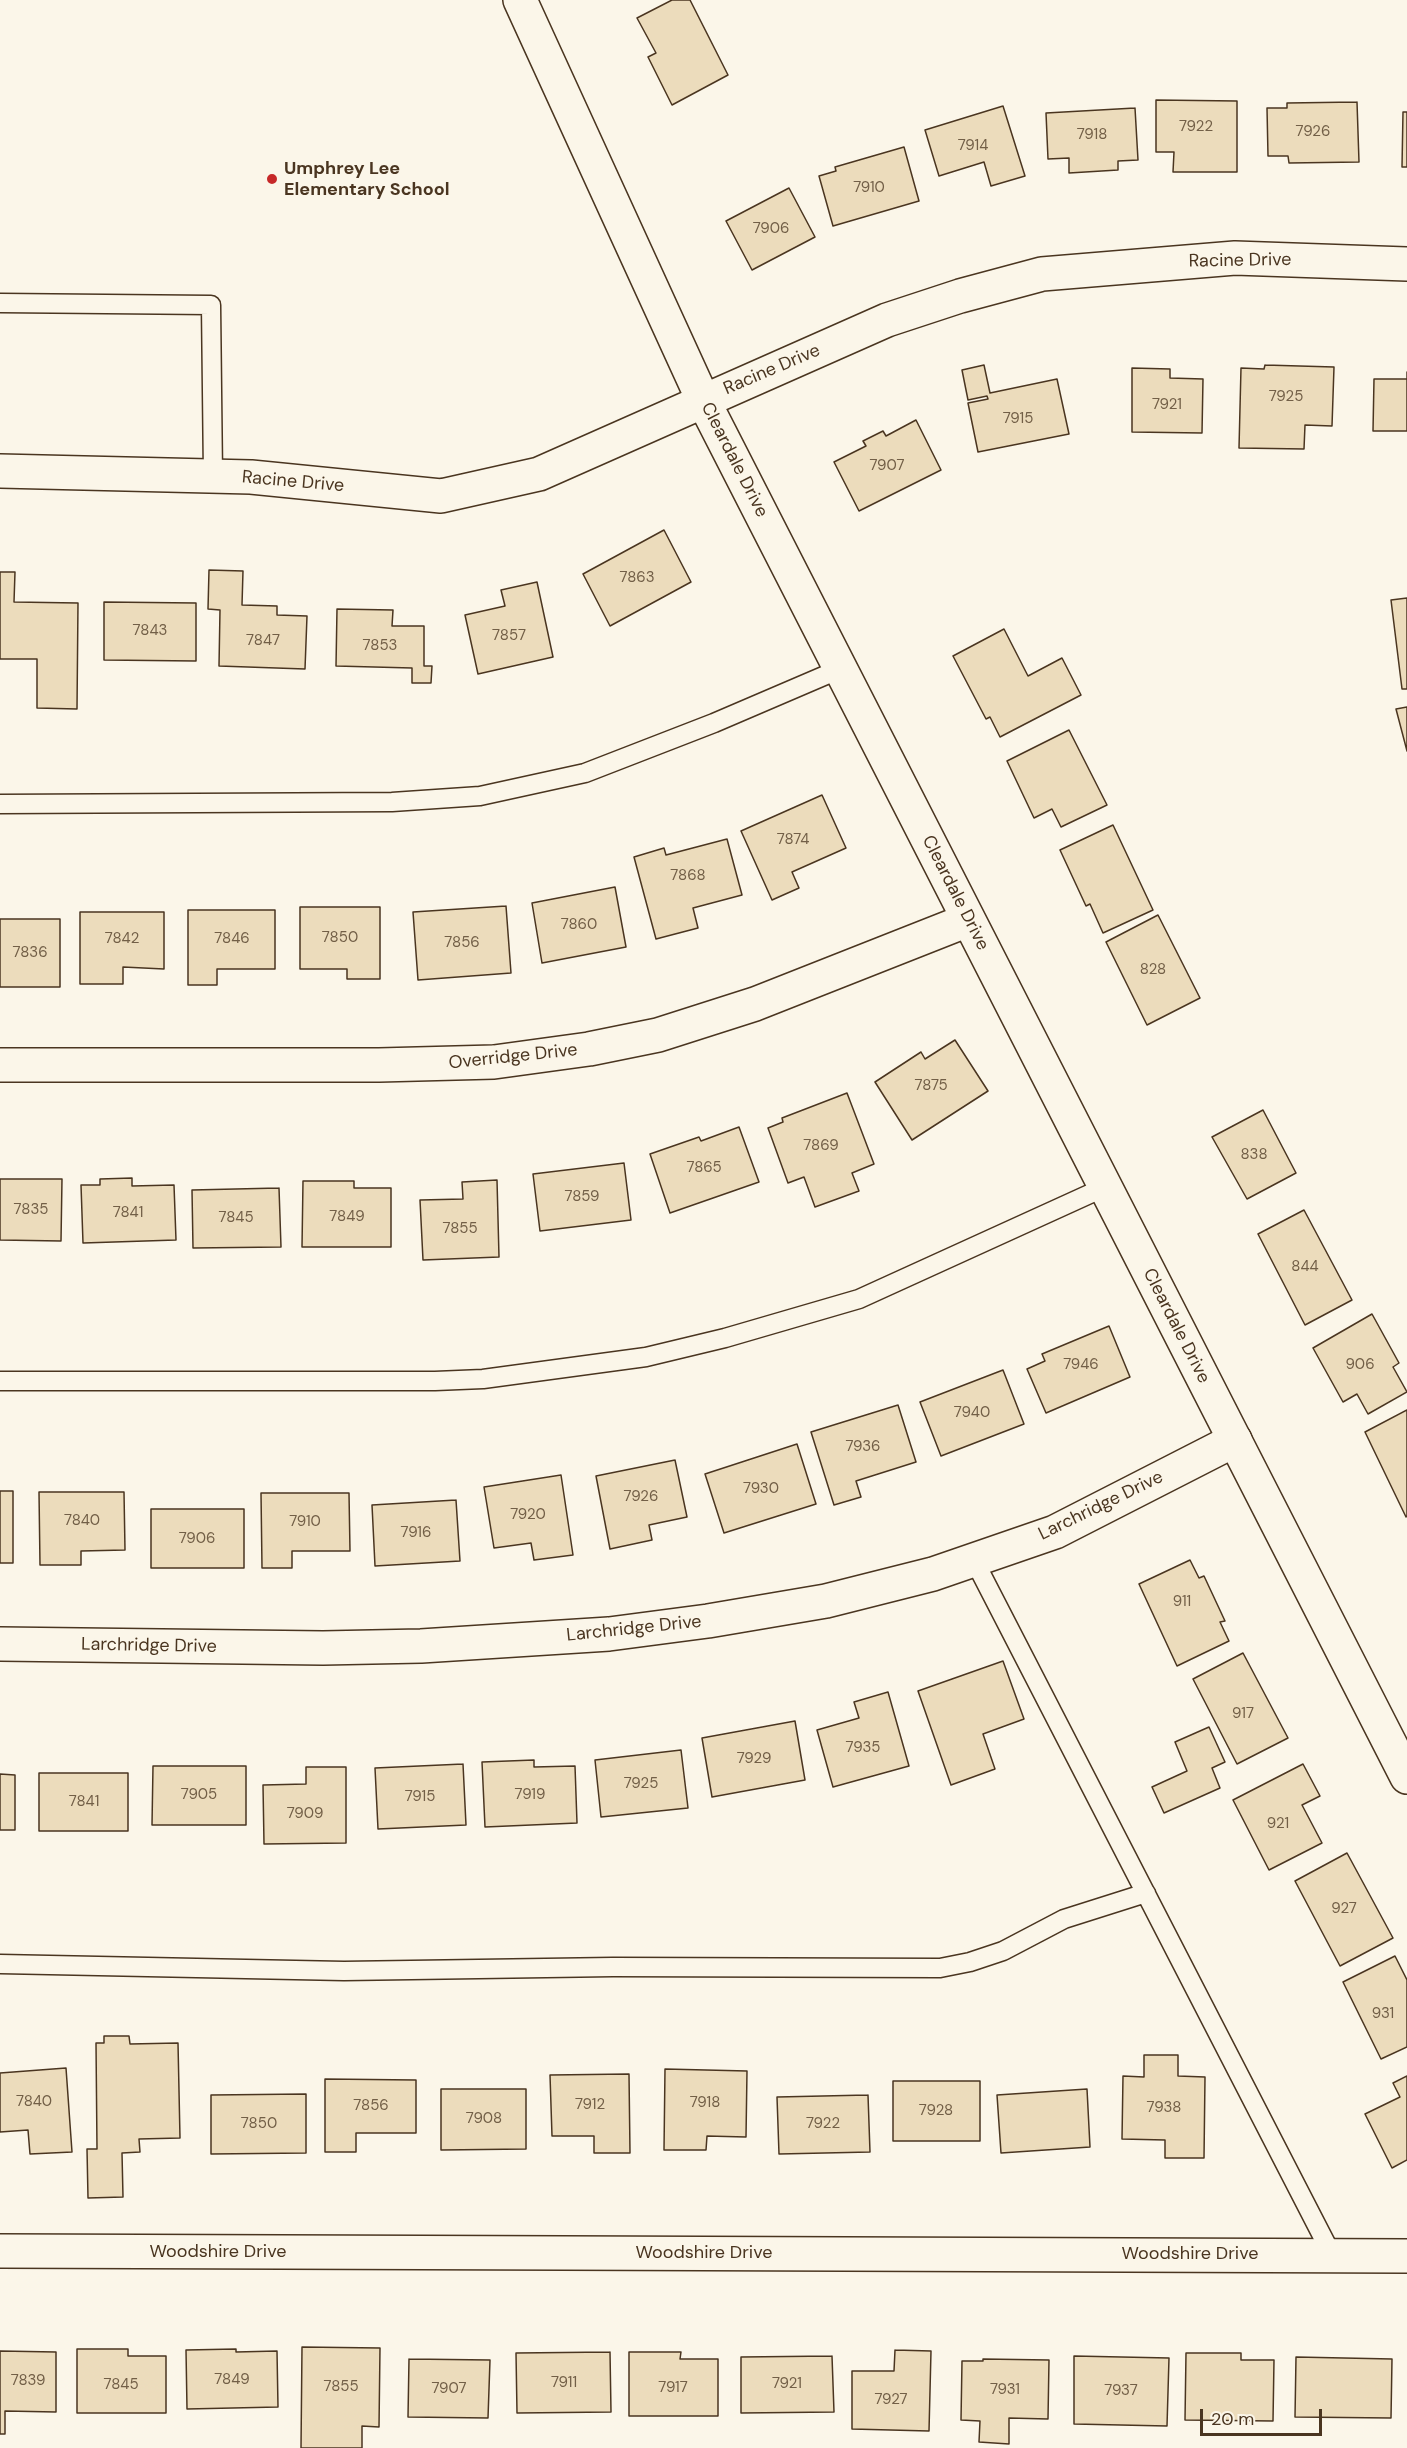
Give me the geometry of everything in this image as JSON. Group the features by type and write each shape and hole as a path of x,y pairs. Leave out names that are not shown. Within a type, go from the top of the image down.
{"street":[{"name":"Cleardale Drive","path":"520,0 703,400 1407,1777"},
{"name":"Racine Drive","path":"0,471 251,477 441,496 539,474 703,400 888,321 960,296 1042,274 1235,258 1407,264"},
{"name":"Overridge Drive","path":"0,1065 379,1065 494,1062 589,1049 658,1035 755,1004 968,920"},
{"name":"Larchridge Drive","path":"0,1644 378,1647 609,1634 708,1621 826,1601 933,1574 974,1560 1055,1532 1235,1440"},
{"name":"Woodshire Drive","path":"0,2251 1407,2256"}],"lane":[{"path":"0,303 211,304 213,476"},
{"path":"0,804 392,802 480,795 585,773 714,723 840,669"},
{"path":"0,1381 435,1381 483,1379 646,1357 725,1338 858,1299 1105,1187"},
{"path":"974,1560 1332,2255"},
{"path":"0,1964 344,1971 625,1967 940,1968 970,1962 1003,1951 1064,1919 1146,1893"}],"building":[{"path":"672,0 690,0 728,75 672,105 648,57 656,53 637,18"},
{"path":"1156,100 1237,101 1237,172 1173,172 1174,152 1156,152"},
{"path":"1357,102 1359,162 1289,163 1288,156 1268,156 1267,108 1287,108 1287,103"},
{"path":"1003,106 1025,176 991,186 984,162 939,176 925,130"},
{"path":"1135,108 1138,160 1118,161 1118,170 1069,173 1069,158 1048,159 1046,113"},
{"path":"1403,112 1407,112 1407,167 1402,167"},
{"path":"904,147 919,201 833,226 819,176 836,171 835,167"},
{"path":"789,188 815,237 752,270 726,221"},
{"path":"984,365 990,393 1057,379 1069,434 978,452 968,403 988,399 987,396 968,400 962,370"},
{"path":"1265,365 1334,367 1332,426 1305,425 1304,449 1239,448 1241,368 1264,369"},
{"path":"1132,368 1170,369 1170,378 1203,379 1202,433 1132,432"},
{"path":"1374,379 1407,379 1407,431 1373,431"},
{"path":"916,420 941,470 859,511 834,462 866,446 863,441 883,431 886,436"},
{"path":"664,530 691,582 610,626 583,574"},
{"path":"209,570 243,571 242,605 277,606 277,615 307,616 305,669 219,666 220,610 208,609"},
{"path":"0,572 15,572 14,602 78,603 77,709 37,708 37,659 0,659"},
{"path":"537,582 553,657 478,674 465,615 505,606 501,590"},
{"path":"1407,598 1407,689 1402,689 1391,600"},
{"path":"104,602 196,603 196,661 104,660"},
{"path":"337,609 393,610 392,626 424,626 424,666 432,666 431,683 412,683 412,668 336,666"},
{"path":"1004,629 1028,676 1062,658 1081,695 1000,737 990,717 986,719 953,656"},
{"path":"1407,707 1407,751 1396,709"},
{"path":"1069,730 1107,805 1061,827 1052,809 1034,818 1007,761"},
{"path":"822,795 846,848 792,872 799,888 772,900 741,831"},
{"path":"1113,825 1153,910 1103,933 1090,904 1086,906 1060,850"},
{"path":"727,839 742,895 693,908 698,928 656,939 634,857 664,848 666,855"},
{"path":"615,887 626,947 542,963 532,903"},
{"path":"506,906 511,973 418,980 413,912"},
{"path":"300,907 380,907 380,979 347,979 347,969 300,969"},
{"path":"188,910 275,910 275,969 217,969 217,985 188,985"},
{"path":"80,912 164,912 164,969 123,967 123,984 80,984"},
{"path":"1158,915 1200,998 1147,1025 1106,942"},
{"path":"0,919 60,919 60,987 0,987"},
{"path":"955,1040 988,1091 912,1140 875,1082 921,1052 925,1059"},
{"path":"847,1093 874,1164 852,1173 859,1191 815,1207 804,1177 788,1183 768,1128 783,1122 782,1118"},
{"path":"1263,1110 1296,1173 1247,1199 1212,1137"},
{"path":"739,1127 759,1182 670,1213 650,1154 699,1137 701,1141"},
{"path":"624,1163 631,1220 540,1231 533,1174"},
{"path":"132,1178 132,1186 174,1185 176,1240 83,1243 81,1185 100,1185 100,1179"},
{"path":"0,1179 62,1179 61,1241 0,1240"},
{"path":"497,1180 499,1257 423,1260 420,1200 463,1199 462,1182"},
{"path":"303,1181 354,1181 354,1188 391,1188 391,1247 302,1247"},
{"path":"279,1188 281,1247 193,1248 192,1190"},
{"path":"1304,1210 1352,1300 1305,1325 1258,1234"},
{"path":"1372,1314 1399,1363 1393,1367 1407,1392 1368,1414 1357,1394 1343,1402 1313,1348"},
{"path":"1109,1326 1130,1377 1046,1413 1027,1369 1045,1361 1042,1354"},
{"path":"1003,1370 1024,1424 941,1456 920,1402"},
{"path":"898,1405 916,1462 856,1481 861,1497 834,1505 811,1432"},
{"path":"1407,1410 1407,1516 1406,1517 1365,1432"},
{"path":"797,1444 816,1504 724,1533 705,1474"},
{"path":"675,1460 687,1517 649,1525 652,1540 610,1549 596,1476"},
{"path":"561,1475 573,1555 534,1560 531,1543 494,1548 484,1487"},
{"path":"0,1491 13,1491 13,1563 0,1563"},
{"path":"39,1492 124,1492 125,1550 81,1551 81,1565 40,1565"},
{"path":"261,1493 349,1493 350,1551 292,1551 292,1568 262,1568"},
{"path":"456,1500 460,1561 375,1566 372,1505"},
{"path":"151,1509 244,1509 244,1568 151,1568"},
{"path":"1190,1560 1199,1578 1204,1576 1225,1621 1220,1622 1229,1641 1177,1666 1139,1584"},
{"path":"1243,1653 1288,1738 1237,1764 1193,1679"},
{"path":"1003,1661 1024,1719 983,1734 995,1769 951,1785 918,1691"},
{"path":"888,1692 909,1766 833,1787 817,1730 859,1718 854,1702"},
{"path":"795,1721 805,1780 712,1797 702,1738"},
{"path":"1209,1727 1225,1762 1212,1768 1220,1788 1164,1813 1152,1787 1187,1771 1175,1742"},
{"path":"681,1750 688,1808 601,1817 595,1760"},
{"path":"534,1760 534,1767 575,1766 577,1823 485,1827 482,1762"},
{"path":"463,1764 466,1825 378,1829 375,1768"},
{"path":"1303,1764 1320,1796 1302,1805 1322,1843 1269,1870 1233,1800"},
{"path":"153,1766 246,1766 246,1825 152,1825"},
{"path":"306,1767 346,1767 346,1843 264,1844 263,1785 306,1784"},
{"path":"39,1773 128,1773 128,1831 39,1831"},
{"path":"0,1774 15,1775 15,1830 0,1830"},
{"path":"1347,1853 1393,1938 1340,1966 1295,1881"},
{"path":"1395,1956 1407,1980 1407,2047 1381,2059 1343,1982"},
{"path":"104,2036 129,2036 130,2044 178,2043 180,2138 139,2139 140,2152 122,2153 123,2197 88,2198 87,2149 97,2149 96,2043 104,2043"},
{"path":"1144,2055 1178,2055 1178,2076 1205,2077 1204,2158 1165,2158 1165,2140 1122,2139 1123,2076 1144,2077"},
{"path":"66,2068 72,2152 30,2154 28,2130 0,2132 0,2073"},
{"path":"665,2069 747,2071 746,2137 707,2136 706,2150 664,2150"},
{"path":"629,2074 630,2153 594,2153 594,2136 552,2136 550,2075"},
{"path":"1407,2076 1407,2160 1392,2168 1365,2114 1400,2097 1393,2083"},
{"path":"325,2079 416,2080 416,2133 356,2133 356,2152 325,2152"},
{"path":"893,2081 980,2081 980,2141 893,2141"},
{"path":"441,2089 526,2089 526,2149 441,2150"},
{"path":"1087,2089 1090,2147 1001,2153 997,2095"},
{"path":"306,2094 306,2153 211,2154 211,2095"},
{"path":"868,2095 870,2152 779,2154 777,2097"},
{"path":"302,2347 380,2348 379,2427 362,2426 362,2448 301,2448"},
{"path":"77,2349 128,2349 128,2356 166,2356 166,2413 77,2413"},
{"path":"236,2349 236,2352 277,2351 278,2407 187,2409 186,2350"},
{"path":"895,2350 931,2351 929,2431 852,2429 852,2371 894,2371"},
{"path":"0,2351 56,2352 56,2412 5,2411 5,2434 0,2434"},
{"path":"610,2352 611,2412 517,2413 516,2353"},
{"path":"629,2352 681,2352 680,2359 718,2359 718,2416 629,2416"},
{"path":"1186,2353 1241,2353 1241,2360 1274,2360 1273,2421 1185,2420"},
{"path":"832,2356 834,2412 741,2413 741,2357"},
{"path":"1074,2356 1169,2358 1167,2426 1074,2424"},
{"path":"1296,2357 1392,2359 1391,2418 1295,2417"},
{"path":"409,2359 490,2360 488,2418 408,2417"},
{"path":"983,2359 1049,2360 1048,2419 1009,2418 1009,2444 979,2442 980,2421 961,2420 962,2361 983,2361"}],"place":[{"name":"Umphrey Lee Elementary School","path":"272,179"}]}
